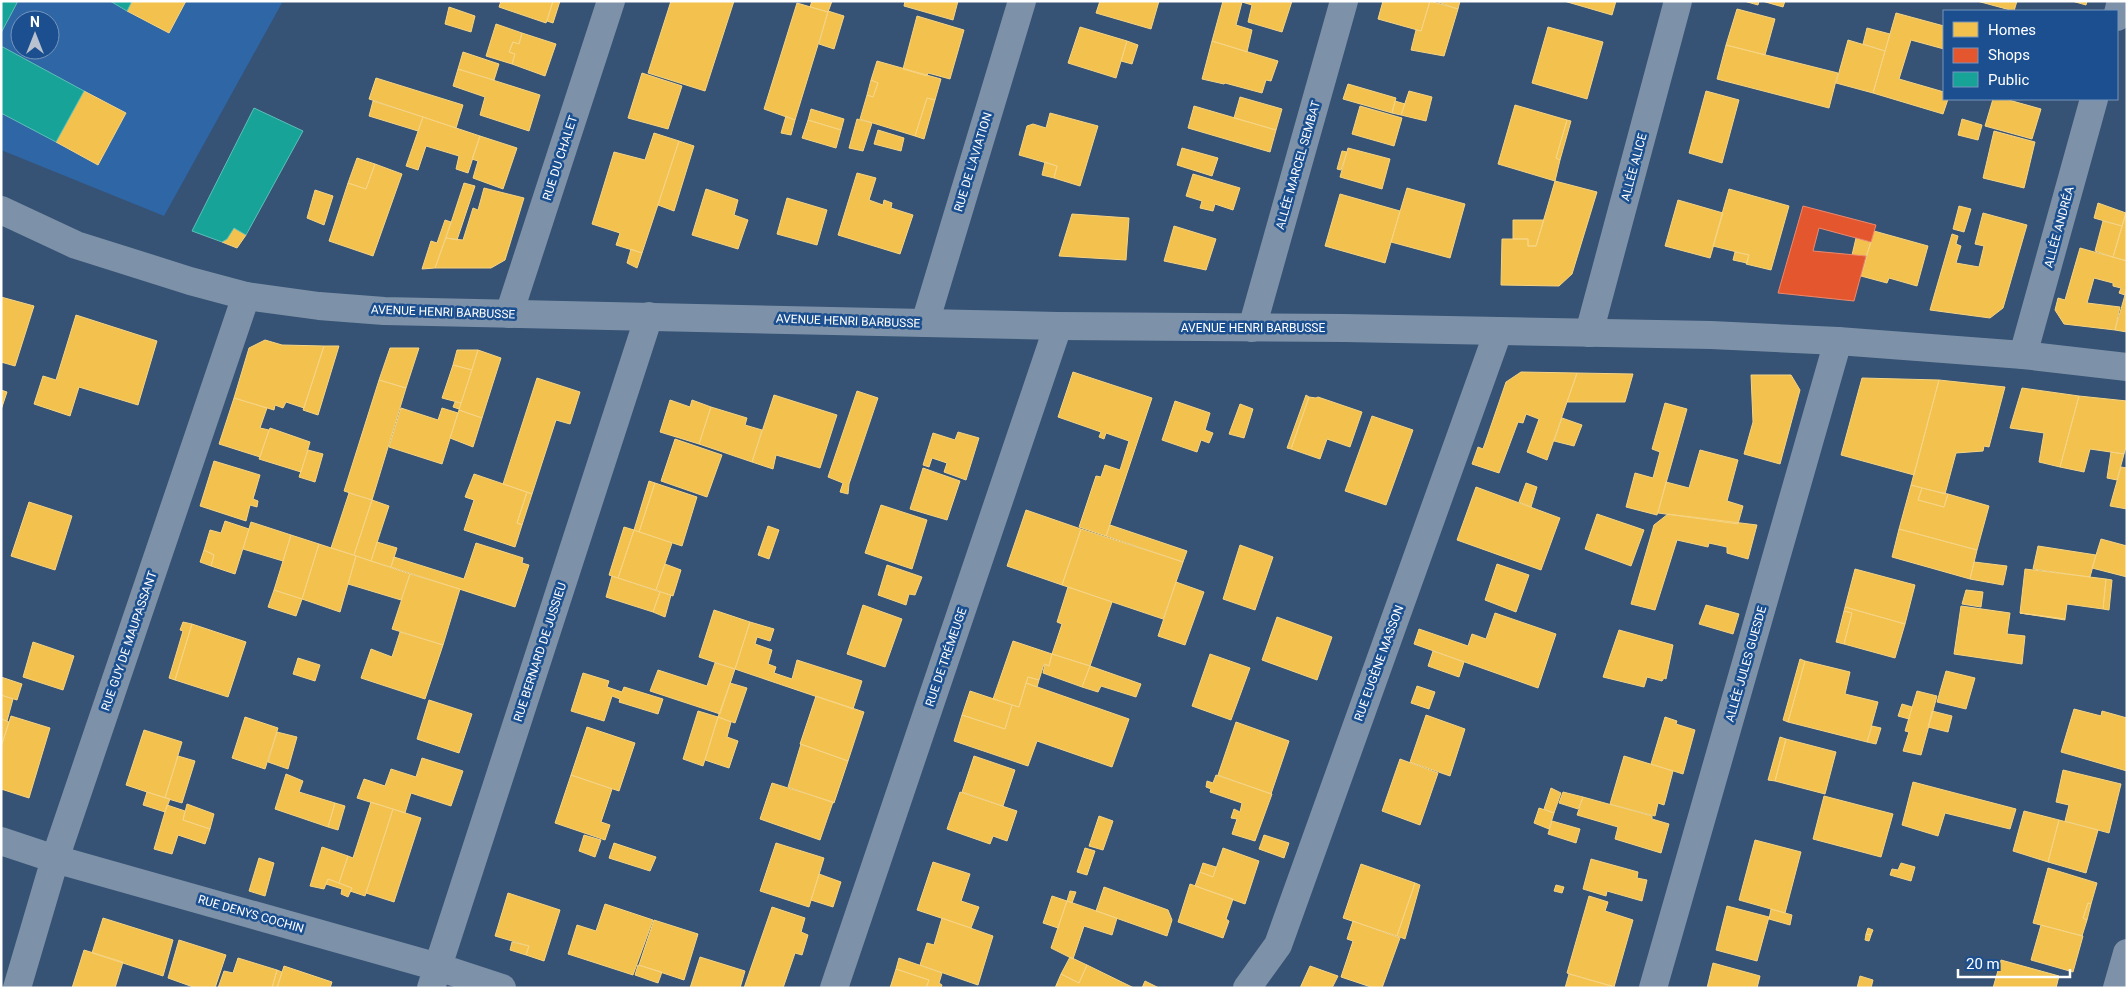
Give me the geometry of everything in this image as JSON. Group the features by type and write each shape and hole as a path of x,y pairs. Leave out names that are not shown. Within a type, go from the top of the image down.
{"street":[{"name":"RUE DU CHALET","path":"509,314 611,1"},
{"name":"RUE DE L'AVIATION","path":"925,323 1022,1"},
{"name":"ALLÉE MARCEL SEMBAT","path":"1252,328 1344,1"},
{"name":"ALLÉE ALICE","path":"1589,333 1678,1"},
{"name":"ALLÉE ANDRÉA","path":"2023,355 2094,100"},
{"name":"AVENUE HENRI BARBUSSE","path":"1,210 76,245 190,282 246,296 319,306 384,311 1058,326 1711,335 1838,341 2023,355 2127,367"},
{"name":"RUE GUY DE MAUPASSANT","path":"17,988 55,859 246,296"},
{"name":"RUE BERNARD DE JUSSIEU","path":"434,977 649,316"},
{"name":"RUE DE TRÉMEUGE","path":"834,988 1058,326"},
{"name":"RUE EUGÈNE MASSON","path":"1247,988 1278,945 1498,332"},
{"name":"ALLÉE JULES GUESDE","path":"1653,988 1838,341"},
{"name":"RUE DENYS COCHIN","path":"1,841 434,977 502,988"},
{"path":"2117,988 2127,953"}],"shaded area":[{"path":"1,1 283,1 164,216 1,150"}],"building: Homes":[{"path":"132,1 186,1 169,33 127,11"},
{"path":"501,1 553,1 546,23 499,7"},
{"path":"553,1 560,1 553,23 547,21"},
{"path":"671,1 734,1 705,91 648,73"},
{"path":"812,1 832,1 828,12 810,7"},
{"path":"905,1 958,1 953,20 904,6"},
{"path":"1100,1 1159,1 1151,29 1096,13"},
{"path":"1223,1 1292,1 1282,32 1248,22 1252,5 1242,2 1236,25 1252,30 1247,52 1212,41"},
{"path":"1383,1 1430,1 1421,31 1378,19"},
{"path":"1430,1 1458,9 1444,56 1411,50 1416,30 1421,31"},
{"path":"1435,1 1460,1 1458,9"},
{"path":"1564,1 1616,1 1612,15"},
{"path":"1744,1 1759,1 1758,5"},
{"path":"1762,1 1785,1 1783,7"},
{"path":"1977,1 2017,1 2014,10"},
{"path":"2072,1 2087,1 2086,5"},
{"path":"797,3 828,12 795,120 764,109"},
{"path":"449,7 475,16 471,32 445,24"},
{"path":"1737,9 1775,19 1765,55 1726,45"},
{"path":"828,11 844,16 834,49 819,44"},
{"path":"1896,13 1943,26 1943,49 1911,40 1899,79 1943,92 1943,100 1948,100 1943,114 1873,93"},
{"path":"917,16 964,30 950,79 928,73 927,76 903,69"},
{"path":"496,24 522,33 519,44 513,42 509,52 515,54 512,64 486,56"},
{"path":"1080,27 1127,41 1116,78 1068,63"},
{"path":"1548,27 1603,42 1587,99 1532,83"},
{"path":"1867,28 1890,34 1885,51 1863,44"},
{"path":"522,33 556,44 545,76 512,64 515,54 509,52 513,42 519,44"},
{"path":"1848,40 1885,51 1873,93 1836,83"},
{"path":"1127,41 1138,45 1132,64 1121,61"},
{"path":"1212,41 1278,61 1271,81 1266,80 1262,93 1202,79"},
{"path":"1726,45 1838,73 1829,108 1717,79"},
{"path":"463,52 499,64 494,80 458,69"},
{"path":"877,61 941,79 935,100 927,98 915,136 860,119 867,95 873,97 878,83 871,80"},
{"path":"458,69 540,95 529,131 480,115 485,97 453,86"},
{"path":"642,73 682,86 668,129 628,118"},
{"path":"376,78 463,105 456,128 369,99"},
{"path":"871,80 878,83 873,97 867,95"},
{"path":"1348,84 1396,98 1392,113 1343,99"},
{"path":"84,91 126,113 98,165 56,142"},
{"path":"1409,91 1432,97 1426,121 1401,115"},
{"path":"1706,91 1739,100 1722,163 1689,153"},
{"path":"1240,97 1282,109 1276,130 1234,118"},
{"path":"927,98 935,100 924,139 915,136"},
{"path":"1993,100 2009,100 2041,109 2032,139 1985,126"},
{"path":"373,101 423,117 418,131 369,116"},
{"path":"1395,101 1405,104 1401,115 1392,113"},
{"path":"1515,105 1567,120 1556,158 1560,160 1555,181 1498,164"},
{"path":"1194,106 1276,130 1270,152 1188,128"},
{"path":"1360,106 1402,118 1394,146 1352,134"},
{"path":"811,109 844,119 841,130 808,120"},
{"path":"1050,113 1098,126 1080,186 1054,178 1057,166 1019,155 1027,126 1033,124 1046,128"},
{"path":"786,116 795,120 791,135 781,133"},
{"path":"423,117 480,136 468,173 456,169 459,156 426,146 418,170 406,166"},
{"path":"857,119 872,123 863,151 849,148"},
{"path":"1962,119 1982,125 1978,140 1958,135"},
{"path":"808,120 841,130 836,148 802,138"},
{"path":"1567,120 1571,121 1560,160 1556,158"},
{"path":"878,130 904,138 901,151 874,144"},
{"path":"1994,131 2035,142 2024,188 1983,178"},
{"path":"654,133 679,141 642,253 616,245 620,233 592,224 614,152 645,160"},
{"path":"480,136 517,148 503,189 473,178 478,161 472,159"},
{"path":"679,141 694,146 674,211 658,205"},
{"path":"1182,148 1218,158 1212,176 1177,165"},
{"path":"1348,148 1390,159 1382,189 1340,177"},
{"path":"1342,151 1347,152 1341,170 1337,169"},
{"path":"357,158 375,164 366,189 348,183"},
{"path":"1045,162 1057,166 1054,178 1042,175"},
{"path":"375,164 402,174 373,256 329,241 348,183 366,189"},
{"path":"857,173 876,178 869,200 883,205 884,200 892,203 891,208 913,215 900,254 838,235"},
{"path":"1193,174 1240,188 1233,210 1215,204 1213,211 1200,208 1202,201 1186,196"},
{"path":"1555,181 1597,192 1572,274 1559,286 1501,285 1502,239 1528,239 1528,246 1536,246"},
{"path":"464,183 475,186 457,240 446,238"},
{"path":"484,188 524,198 505,260 491,268 435,268 446,238 463,240 473,208 478,210"},
{"path":"1407,188 1465,204 1450,258 1391,242"},
{"path":"706,189 738,200 734,215 748,220 738,249 692,235"},
{"path":"1729,189 1789,206 1771,270 1746,264 1749,255 1713,246"},
{"path":"315,190 333,196 324,225 307,218"},
{"path":"1340,194 1400,211 1385,263 1325,246"},
{"path":"787,198 827,210 817,245 777,234"},
{"path":"1678,200 1723,213 1710,258 1665,246"},
{"path":"2098,203 2126,213 2122,226 2094,218"},
{"path":"1959,206 1971,209 1964,232 1953,229"},
{"path":"1983,213 2027,225 2003,308 1990,318 1930,310 1952,234 1958,236 1956,244 1961,246 1956,263 1979,267 1984,246 1975,244"},
{"path":"2127,213 2127,261 2113,257"},
{"path":"1072,214 1129,218 1126,260 1059,256"},
{"path":"445,220 451,222 435,268 422,269 431,241 437,243"},
{"path":"1513,220 1544,220 1536,246 1528,246 1528,239 1513,239"},
{"path":"2103,221 2122,226 2113,257 2095,251"},
{"path":"1174,226 1216,239 1206,270 1164,261"},
{"path":"234,228 246,235 237,248 222,242 227,239"},
{"path":"1874,231 1928,246 1917,286 1889,278 1887,283 1861,276"},
{"path":"1856,238 1871,242 1866,256 1852,255"},
{"path":"2080,248 2127,261 2127,288 2125,295 2119,293 2121,288 2113,286 2113,283 2094,278 2087,303 2120,307 2115,330 2064,324 2055,310 2058,298 2065,300"},
{"path":"631,249 642,253 637,268 627,263"},
{"path":"1735,252 1749,255 1747,263 1733,260"},
{"path":"2127,288 2127,332 2115,330"},
{"path":"1,297 34,306 15,366 1,362"},
{"path":"76,315 157,341 138,405 79,387 70,416 34,404 43,376 56,380"},
{"path":"265,340 282,345 324,346 304,408 286,402 283,408 275,405 274,410 234,398 249,348"},
{"path":"324,346 339,346 318,415 303,410"},
{"path":"390,348 419,348 406,388 379,380"},
{"path":"457,350 478,350 472,370 453,365"},
{"path":"478,350 501,358 482,418 459,410"},
{"path":"453,365 472,370 461,403 442,398"},
{"path":"1073,372 1152,398 1106,536 1079,527 1096,476 1101,477 1105,465 1120,470 1129,441 1106,433 1104,439 1099,437 1101,432 1058,417"},
{"path":"1521,372 1577,373 1547,460 1527,452 1539,419 1526,414 1523,423 1518,422 1499,473 1472,464 1478,447 1483,449 1506,382"},
{"path":"1577,373 1633,374 1625,402 1567,402"},
{"path":"1751,375 1791,375 1800,390 1780,464 1744,454 1753,422"},
{"path":"537,378 580,392 570,424 556,420 532,494 503,484"},
{"path":"1862,378 1939,380 1914,475 1841,455"},
{"path":"379,380 406,388 372,500 344,491"},
{"path":"1939,380 2005,387 1989,447 1984,446 1983,451 1956,453 1945,494 1911,485"},
{"path":"2022,388 2079,396 2060,467 2039,462 2044,433 2010,428"},
{"path":"1,390 7,392 1,410"},
{"path":"857,391 878,398 849,484 848,494 840,492 843,483 828,477"},
{"path":"774,395 837,415 820,468 776,455 773,469 752,462"},
{"path":"1306,395 1309,397 1291,449 1287,448"},
{"path":"2079,396 2127,401 2127,444 2124,454 2090,449 2084,472 2060,467"},
{"path":"1309,397 1318,397 1362,412 1350,447 1327,439 1320,459 1291,449"},
{"path":"234,398 267,408 260,428 269,430 260,457 219,444"},
{"path":"670,400 690,407 692,400 711,407 699,444 660,432"},
{"path":"1175,401 1210,413 1205,430 1213,433 1209,443 1201,440 1197,452 1162,440"},
{"path":"455,402 461,403 459,409 453,407"},
{"path":"1665,403 1687,409 1657,515 1626,507 1635,473 1653,478 1660,452 1652,449"},
{"path":"1240,404 1253,409 1244,438 1229,434"},
{"path":"711,407 747,418 745,425 762,430 752,462 699,444"},
{"path":"401,408 438,420 442,408 458,413 442,464 389,447"},
{"path":"459,410 482,418 473,447 450,438"},
{"path":"1372,416 1413,430 1386,505 1345,491"},
{"path":"1562,418 1582,425 1574,446 1554,441"},
{"path":"270,428 310,442 301,472 259,459"},
{"path":"958,432 979,438 966,480 944,472 947,463 932,458 929,467 923,465 933,433 955,440"},
{"path":"675,439 722,455 707,497 661,481"},
{"path":"308,450 323,454 315,482 299,477"},
{"path":"1700,450 1738,460 1727,501 1743,506 1738,524 1658,513 1666,482 1689,488"},
{"path":"2111,452 2124,454 2117,480 2107,478"},
{"path":"214,461 260,475 253,499 258,501 257,507 250,505 246,521 200,506"},
{"path":"2121,467 2127,468 2127,509 2110,506"},
{"path":"923,468 960,481 947,520 910,509"},
{"path":"474,474 527,492 517,523 522,525 515,547 464,530 474,500 465,497"},
{"path":"649,481 655,483 639,532 634,530"},
{"path":"655,483 697,497 682,546 639,532"},
{"path":"1526,483 1537,487 1531,507 1519,502"},
{"path":"1911,485 1922,488 1918,500 1944,507 1948,494 1989,506 1977,550 1899,529"},
{"path":"1476,487 1560,518 1541,570 1457,540"},
{"path":"1922,488 1948,494 1944,507 1918,500"},
{"path":"527,492 532,494 522,525 517,523"},
{"path":"349,493 372,500 354,555 331,548"},
{"path":"372,500 389,506 371,561 354,555"},
{"path":"29,502 72,516 55,570 11,556"},
{"path":"881,505 927,520 912,569 865,553"},
{"path":"1026,510 1081,529 1062,585 1007,566"},
{"path":"1597,514 1644,530 1631,566 1585,549"},
{"path":"1668,514 1757,525 1748,559 1727,553 1727,547 1709,543 1708,547 1677,540 1655,610 1631,604 1654,525"},
{"path":"225,521 249,529 235,574 211,566 214,555 204,550 210,530 221,533"},
{"path":"251,522 291,535 283,561 243,549"},
{"path":"1110,525 1187,551 1183,562 1106,536"},
{"path":"768,526 779,530 769,559 758,555"},
{"path":"624,527 634,530 618,578 609,575"},
{"path":"1081,529 1183,562 1163,619 1062,585"},
{"path":"1899,529 1977,550 1970,579 1892,557"},
{"path":"634,530 672,543 656,590 618,578"},
{"path":"291,535 319,544 302,599 274,590"},
{"path":"2101,539 2127,546 2127,577 2092,568"},
{"path":"377,542 397,548 391,567 371,561"},
{"path":"476,543 523,558 522,563 529,565 515,607 391,567 394,557 464,579"},
{"path":"319,544 356,556 340,612 302,599"},
{"path":"1240,545 1273,557 1255,610 1223,599"},
{"path":"2038,546 2096,555 2090,577 2033,569"},
{"path":"204,550 214,555 211,566 200,562"},
{"path":"356,556 410,574 401,600 348,584"},
{"path":"1974,562 2007,566 2003,585 1970,579"},
{"path":"665,564 681,570 673,596 656,590"},
{"path":"1497,564 1529,575 1516,612 1485,600"},
{"path":"887,565 922,577 915,595 909,594 906,605 878,595"},
{"path":"1855,569 1915,585 1905,624 1845,607"},
{"path":"2025,569 2106,579 2103,609 2067,604 2065,619 2020,613"},
{"path":"410,574 460,589 443,645 392,629"},
{"path":"612,576 660,592 653,612 606,597"},
{"path":"2106,579 2112,580 2109,610 2103,609"},
{"path":"1176,582 1204,592 1185,645 1158,636"},
{"path":"1068,587 1112,602 1090,666 1052,654 1062,624 1057,622"},
{"path":"274,590 302,599 296,616 268,607"},
{"path":"1966,590 1983,592 1981,607 1962,604"},
{"path":"660,592 671,595 665,617 653,612"},
{"path":"863,605 902,619 885,667 847,654"},
{"path":"1706,605 1739,614 1733,634 1699,624"},
{"path":"1961,606 2010,613 2007,634 2025,636 2022,664 1954,654"},
{"path":"1845,607 1905,624 1895,658 1844,644 1852,613 1844,611"},
{"path":"714,610 750,622 735,669 699,657"},
{"path":"1844,611 1852,613 1844,644 1836,642"},
{"path":"1495,613 1556,634 1538,688 1414,644 1419,629 1468,646 1472,634 1486,639"},
{"path":"2020,613 2065,619 2065,620"},
{"path":"1277,617 1332,637 1317,680 1262,660"},
{"path":"183,622 192,624 175,680 169,678 183,631 180,630"},
{"path":"750,622 774,629 770,641 757,637 755,644 772,650 768,664 776,667 774,673 792,679 797,660 862,681 853,709 735,669"},
{"path":"192,624 246,642 228,697 175,680"},
{"path":"1619,630 1673,645 1666,679 1664,678 1662,681 1647,677 1644,687 1603,677"},
{"path":"400,632 443,645 425,699 361,678 371,649 392,657"},
{"path":"1013,641 1052,654 1049,666 1044,664 1039,680 1028,677 1019,707 993,699"},
{"path":"33,642 74,656 63,690 23,677"},
{"path":"1433,651 1464,662 1459,677 1428,666"},
{"path":"1052,654 1090,666 1082,687 1043,673 1045,664 1049,666"},
{"path":"1210,654 1250,668 1231,720 1192,706"},
{"path":"298,658 320,665 315,681 293,674"},
{"path":"1800,659 1805,661 1788,722 1783,720"},
{"path":"1805,661 1850,672 1845,694 1878,702 1867,742 1788,722"},
{"path":"715,663 735,669 720,714 650,691 658,670 707,686"},
{"path":"1090,666 1141,684 1136,697 1101,686 1098,692 1082,687"},
{"path":"1946,671 1975,678 1966,709 1937,702"},
{"path":"583,673 609,681 607,687 622,692 624,687 663,699 658,714 619,702 620,699 612,696 604,721 571,711"},
{"path":"1,677 22,684 17,700 1,695"},
{"path":"1028,677 1039,680 1037,687 1026,683"},
{"path":"730,683 747,688 735,723 718,717"},
{"path":"1026,683 1129,719 1112,767 1037,741 1028,766 954,741 962,715 1005,729 1012,705 1019,707"},
{"path":"1417,686 1435,692 1429,709 1411,703"},
{"path":"970,691 1012,705 1005,729 962,715"},
{"path":"1917,691 1937,696 1921,755 1903,751 1909,732 1905,731"},
{"path":"1,695 13,699 7,721 1,719"},
{"path":"816,696 864,712 848,761 800,744"},
{"path":"429,700 472,714 459,753 417,739"},
{"path":"1902,704 1912,707 1909,719 1898,716"},
{"path":"2074,709 2101,716 2102,711 2127,718 2127,771 2061,752"},
{"path":"698,711 718,717 703,766 683,759"},
{"path":"1932,711 1952,716 1948,732 1928,727"},
{"path":"1426,715 1465,729 1450,776 1410,762"},
{"path":"11,716 50,728 29,798 1,789 1,747"},
{"path":"245,717 278,728 265,769 232,758"},
{"path":"718,717 731,722 727,737 738,741 729,768 705,760"},
{"path":"1665,717 1677,721 1676,724 1695,730 1683,774 1651,764"},
{"path":"1,719 9,722 1,747"},
{"path":"1236,722 1289,741 1271,794 1218,775"},
{"path":"1872,726 1881,728 1876,744 1867,742"},
{"path":"587,727 635,743 619,791 571,775"},
{"path":"144,730 182,742 165,798 126,785"},
{"path":"277,732 297,737 288,769 268,762"},
{"path":"1780,737 1786,739 1775,781 1768,780"},
{"path":"1786,739 1836,752 1825,794 1775,781"},
{"path":"801,744 848,761 834,803 788,787"},
{"path":"178,756 195,761 182,803 165,798"},
{"path":"974,756 1015,770 1003,806 962,792"},
{"path":"1624,756 1673,771 1664,805 1658,803 1655,816 1610,804"},
{"path":"422,758 463,771 451,806 411,793 405,813 357,798 364,779 385,786 391,769 416,777"},
{"path":"1400,759 1438,773 1420,825 1382,811"},
{"path":"2063,770 2121,784 2109,833 2065,821 2069,805 2056,802"},
{"path":"286,774 303,781 299,792 335,803 328,827 275,809"},
{"path":"571,775 612,789 601,822 610,825 605,840 555,823"},
{"path":"1216,775 1272,794 1255,841 1232,834 1237,819 1231,818 1234,809 1240,812 1242,803 1210,792 1211,789 1206,787 1207,781 1213,783"},
{"path":"1913,782 2016,809 2010,829 1945,813 1938,836 1902,825"},
{"path":"772,783 833,802 820,840 760,819"},
{"path":"1551,788 1561,793 1554,813 1544,809"},
{"path":"147,792 170,799 165,812 143,805"},
{"path":"960,792 1017,811 1007,841 993,836 990,844 947,829"},
{"path":"1563,792 1583,797 1578,809 1559,803"},
{"path":"1824,796 1893,814 1881,857 1813,839"},
{"path":"1583,797 1652,816 1652,819 1669,824 1661,853 1615,839 1618,827 1577,815"},
{"path":"371,802 393,809 365,896 350,891 352,888 339,883 348,856 353,858"},
{"path":"335,803 345,806 338,830 328,827"},
{"path":"187,804 214,814 210,829 183,820"},
{"path":"167,805 185,811 183,820 210,829 205,844 178,835 172,854 154,849"},
{"path":"1539,808 1554,813 1549,829 1534,823"},
{"path":"393,809 421,818 394,902 366,893"},
{"path":"2024,811 2059,820 2048,862 2013,851"},
{"path":"1099,816 1113,821 1103,850 1089,846"},
{"path":"2059,820 2098,830 2086,873 2048,862"},
{"path":"1552,821 1580,829 1576,843 1548,834"},
{"path":"584,835 601,840 595,857 579,851"},
{"path":"1264,835 1289,843 1284,858 1259,849"},
{"path":"1755,840 1801,852 1785,913 1739,900"},
{"path":"614,843 656,857 650,871 609,858"},
{"path":"776,843 824,858 809,907 760,891"},
{"path":"322,847 348,856 339,883 328,879 324,889 310,886"},
{"path":"1085,848 1095,851 1087,875 1077,872"},
{"path":"1223,848 1259,861 1245,904 1195,886 1200,872 1213,877"},
{"path":"259,858 274,863 265,896 249,891"},
{"path":"1591,859 1638,872 1637,878 1647,880 1642,901 1607,891 1606,896 1583,889"},
{"path":"933,862 970,874 961,901 979,907 971,928 917,910"},
{"path":"1203,863 1216,867 1213,877 1200,872"},
{"path":"1901,863 1915,867 1911,881 1890,875 1892,869 1898,870"},
{"path":"1361,864 1415,883 1397,936 1343,918"},
{"path":"2048,868 2097,883 2091,904 2088,903 2083,918 2087,920 2082,936 2033,923"},
{"path":"819,874 841,882 833,907 811,900"},
{"path":"328,879 352,888 348,897 341,894 342,889 326,884"},
{"path":"1415,883 1420,885 1405,939 1397,936"},
{"path":"1190,884 1233,899 1226,919 1229,921 1223,938 1178,922"},
{"path":"1556,885 1564,887 1562,893 1554,891"},
{"path":"1104,887 1168,910 1172,920 1167,936 1096,911"},
{"path":"1070,891 1076,892 1072,903 1067,901"},
{"path":"508,893 560,910 544,961 526,955 529,946 495,936"},
{"path":"1052,896 1067,901 1058,928 1043,923"},
{"path":"1589,896 1608,902 1605,911 1633,920 1614,987 1567,973"},
{"path":"1067,901 1117,918 1112,935 1084,926 1073,959 1051,948"},
{"path":"2088,903 2091,904 2087,920 2083,918"},
{"path":"605,904 653,920 633,975 568,954 577,925 596,931"},
{"path":"1727,906 1769,917 1757,961 1716,950"},
{"path":"772,907 805,918 801,932 808,935 802,955 795,953 783,988 744,988"},
{"path":"1771,909 1792,915 1790,925 1769,919"},
{"path":"103,918 173,940 163,976 92,953"},
{"path":"942,918 993,936 978,985 920,965 927,943 934,945"},
{"path":"654,920 698,934 684,980 639,965"},
{"path":"1353,921 1400,938 1382,988 1374,988 1341,977 1353,941 1347,939"},
{"path":"2041,925 2083,936 2073,972 2031,960"},
{"path":"1868,928 1873,930 1871,935 1866,934"},
{"path":"1866,934 1871,935 1869,941 1865,940"},
{"path":"179,940 226,955 215,988 196,988 168,978"},
{"path":"512,942 529,946 526,955 510,950"},
{"path":"84,950 123,962 115,988 72,988"},
{"path":"700,957 745,971 740,988 690,988"},
{"path":"1070,957 1087,965 1079,983 1061,974"},
{"path":"238,958 277,970 272,988 218,988 224,971 233,973"},
{"path":"899,958 942,973 939,983 942,985 941,988 926,988 929,980 896,969"},
{"path":"2001,960 2059,976 2056,988 1993,988"},
{"path":"1713,963 1760,976 1757,988 1707,988"},
{"path":"638,965 662,972 658,983 635,975"},
{"path":"1087,965 1134,988 1055,988 1061,974 1079,983"},
{"path":"284,966 332,982 330,988 277,988"},
{"path":"1310,966 1338,976 1332,988 1300,988"},
{"path":"896,969 929,980 926,988 890,988"},
{"path":"277,970 282,972 277,988 272,988"},
{"path":"1569,974 1612,986 1611,988 1565,988"},
{"path":"1860,976 1873,980 1871,988 1857,988"},
{"path":"1145,981 1159,988 1142,988"}],"building: Shops":[{"path":"1803,206 1876,225 1871,242 1819,228 1813,251 1866,256 1854,301 1778,293"}],"building: Public":[{"path":"1,1 18,1 13,10 10,10 10,16 1,33"},
{"path":"110,1 132,1 127,11"},
{"path":"1,46 10,51 10,60 27,60 84,91 56,142 1,113"},
{"path":"254,108 303,131 246,235 234,228 227,239 222,242 192,231"}]}
